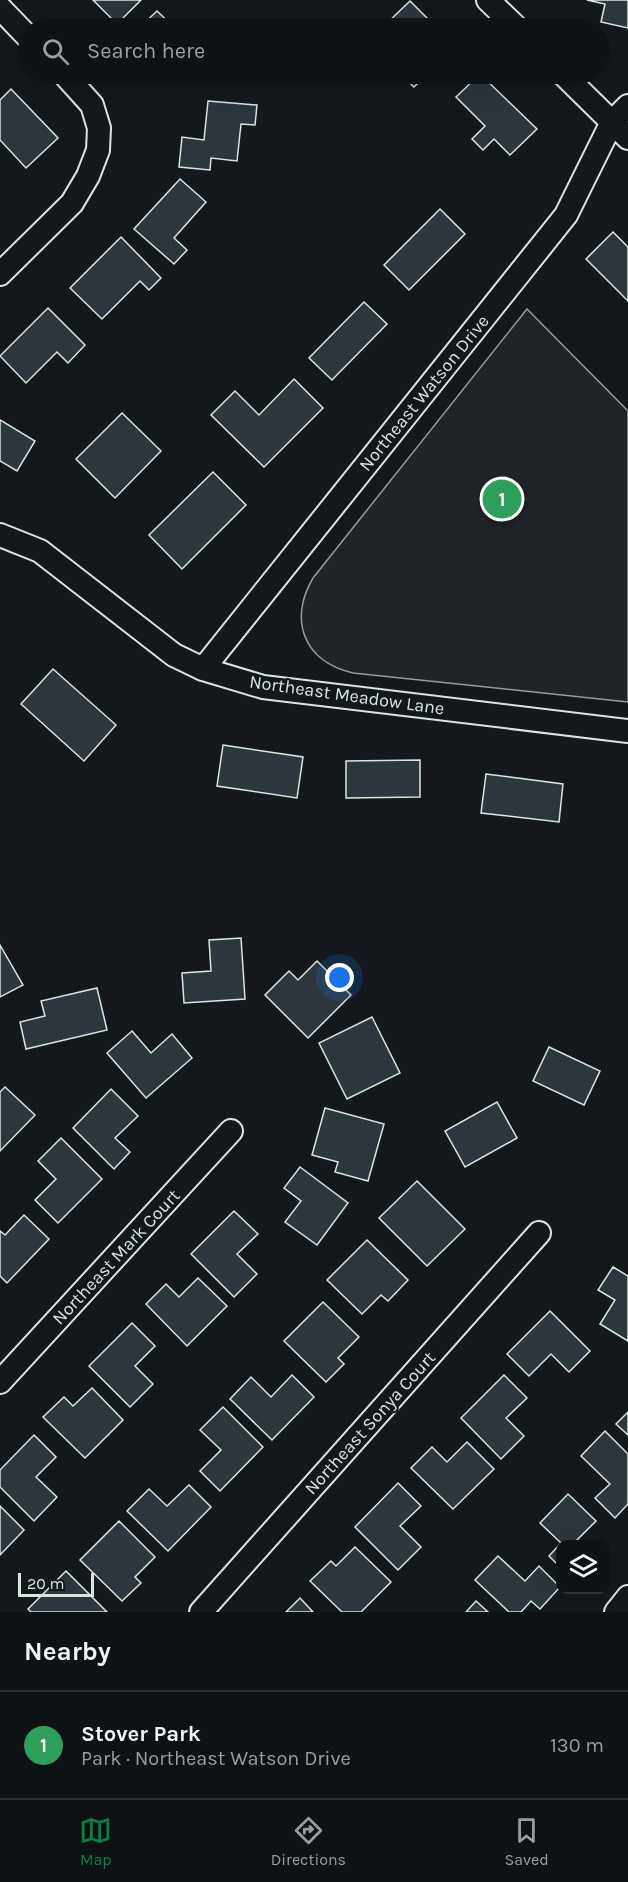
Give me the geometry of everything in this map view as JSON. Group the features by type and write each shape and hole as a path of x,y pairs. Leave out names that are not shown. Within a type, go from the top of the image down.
{"street":[{"path":"488,0 507,18"},
{"path":"0,8 18,27"},
{"path":"0,274 72,203 88,176 98,150 99,128 92,105 73,84"},
{"path":"577,84 620,114 628,138"},
{"name":"Northeast Watson Drive","path":"203,669 566,215 620,114"},
{"name":"Northeast Meadow Lane","path":"0,535 40,551 174,655 203,669 263,687 628,731"},
{"name":"Northeast Mark Court","path":"0,1382 231,1131"},
{"name":"Northeast Sonya Court","path":"201,1612 539,1233"},
{"path":"616,1612 628,1597"}],"shaded area":[{"path":"527,309 628,411 628,702 353,673 323,659 312,649 305,637 302,609 313,578"}],"building":[{"path":"93,0 141,0 123,18 111,18"},
{"path":"587,0 628,0 628,28 610,24 610,18 602,18 605,4"},
{"path":"410,1 427,18 392,18"},
{"path":"157,11 164,18 150,18"},
{"path":"470,84 490,84 537,129 510,155 494,139 483,150 472,139 485,126 456,97"},
{"path":"11,89 58,138 26,168 0,140 0,100"},
{"path":"208,101 257,105 255,125 241,124 237,161 211,158 210,170 179,167 182,137 204,140"},
{"path":"180,179 206,202 174,238 187,250 174,264 134,229"},
{"path":"440,209 465,234 409,290 384,265"},
{"path":"613,232 628,247 628,301 586,259"},
{"path":"121,237 161,278 149,290 140,281 102,319 70,288"},
{"path":"364,302 387,324 332,380 309,358"},
{"path":"48,308 85,345 68,363 57,352 26,383 0,356"},
{"path":"294,379 323,408 264,467 211,415 235,391 259,415"},
{"path":"122,413 161,451 115,498 76,459"},
{"path":"0,420 35,441 17,471 0,461"},
{"path":"213,472 246,505 182,569 149,535"},
{"path":"53,669 116,725 84,761 21,704"},
{"path":"223,745 303,757 297,798 217,786"},
{"path":"420,760 420,797 346,798 346,761"},
{"path":"486,774 563,784 559,822 481,813"},
{"path":"241,938 245,999 184,1003 182,973 211,971 209,940"},
{"path":"0,945 23,985 0,997"},
{"path":"317,961 351,995 308,1038 265,995 289,971 298,980"},
{"path":"97,988 107,1030 26,1049 20,1022 45,1016 41,1001"},
{"path":"372,1017 400,1073 347,1099 319,1043"},
{"path":"132,1031 151,1053 172,1034 192,1058 146,1098 107,1053"},
{"path":"549,1047 600,1071 584,1105 533,1081"},
{"path":"5,1087 35,1115 0,1151 0,1092"},
{"path":"111,1089 138,1116 115,1138 130,1152 114,1169 73,1128"},
{"path":"497,1102 517,1138 465,1167 445,1131"},
{"path":"325,1108 384,1124 368,1181 335,1172 338,1162 312,1155"},
{"path":"61,1138 102,1179 58,1223 35,1200 56,1179 38,1161"},
{"path":"300,1167 348,1203 317,1245 285,1222 301,1201 284,1188"},
{"path":"417,1181 465,1229 427,1266 379,1218"},
{"path":"234,1211 258,1234 237,1254 257,1274 234,1297 191,1254"},
{"path":"24,1215 49,1239 7,1283 0,1276 0,1231 5,1235"},
{"path":"367,1240 408,1280 388,1301 381,1295 362,1314 327,1280"},
{"path":"613,1267 628,1276 628,1341 600,1324 615,1300 598,1290"},
{"path":"198,1278 227,1306 187,1346 146,1304 166,1284 179,1297"},
{"path":"323,1302 359,1337 338,1358 344,1364 326,1382 284,1341"},
{"path":"550,1311 590,1351 569,1372 551,1354 529,1376 507,1354"},
{"path":"132,1323 155,1346 135,1366 153,1384 130,1407 89,1366"},
{"path":"292,1375 314,1397 272,1440 230,1399 251,1377 271,1397"},
{"path":"504,1375 527,1398 506,1418 524,1436 501,1459 461,1418"},
{"path":"92,1388 123,1420 85,1458 43,1417 64,1397 73,1406"},
{"path":"223,1407 263,1447 220,1491 200,1471 221,1450 200,1430"},
{"path":"628,1412 628,1435 616,1424"},
{"path":"605,1431 628,1454 628,1504 615,1518 595,1498 610,1484 581,1456"},
{"path":"34,1435 56,1457 36,1477 57,1497 34,1521 0,1487 0,1470"},
{"path":"467,1442 494,1469 453,1509 411,1468 432,1447 447,1462"},
{"path":"398,1483 421,1506 400,1526 421,1547 398,1570 355,1527"},
{"path":"189,1485 211,1507 168,1551 127,1511 149,1489 167,1506"},
{"path":"568,1494 596,1521 577,1540 558,1540 540,1523"},
{"path":"0,1506 24,1530 0,1555"},
{"path":"119,1521 155,1557 135,1577 141,1583 122,1601 80,1560"},
{"path":"355,1547 391,1582 361,1612 342,1612 310,1581 331,1561 336,1566"},
{"path":"556,1548 556,1563 549,1556"},
{"path":"498,1556 525,1581 539,1566 556,1583 556,1591 540,1609 531,1601 521,1612 509,1612 475,1580"},
{"path":"66,1571 107,1612 31,1612 28,1609"},
{"path":"300,1598 313,1612 286,1612"},
{"path":"476,1601 488,1612 466,1612"}],"place":[{"name":"Stover Park","path":"502,499"}]}
